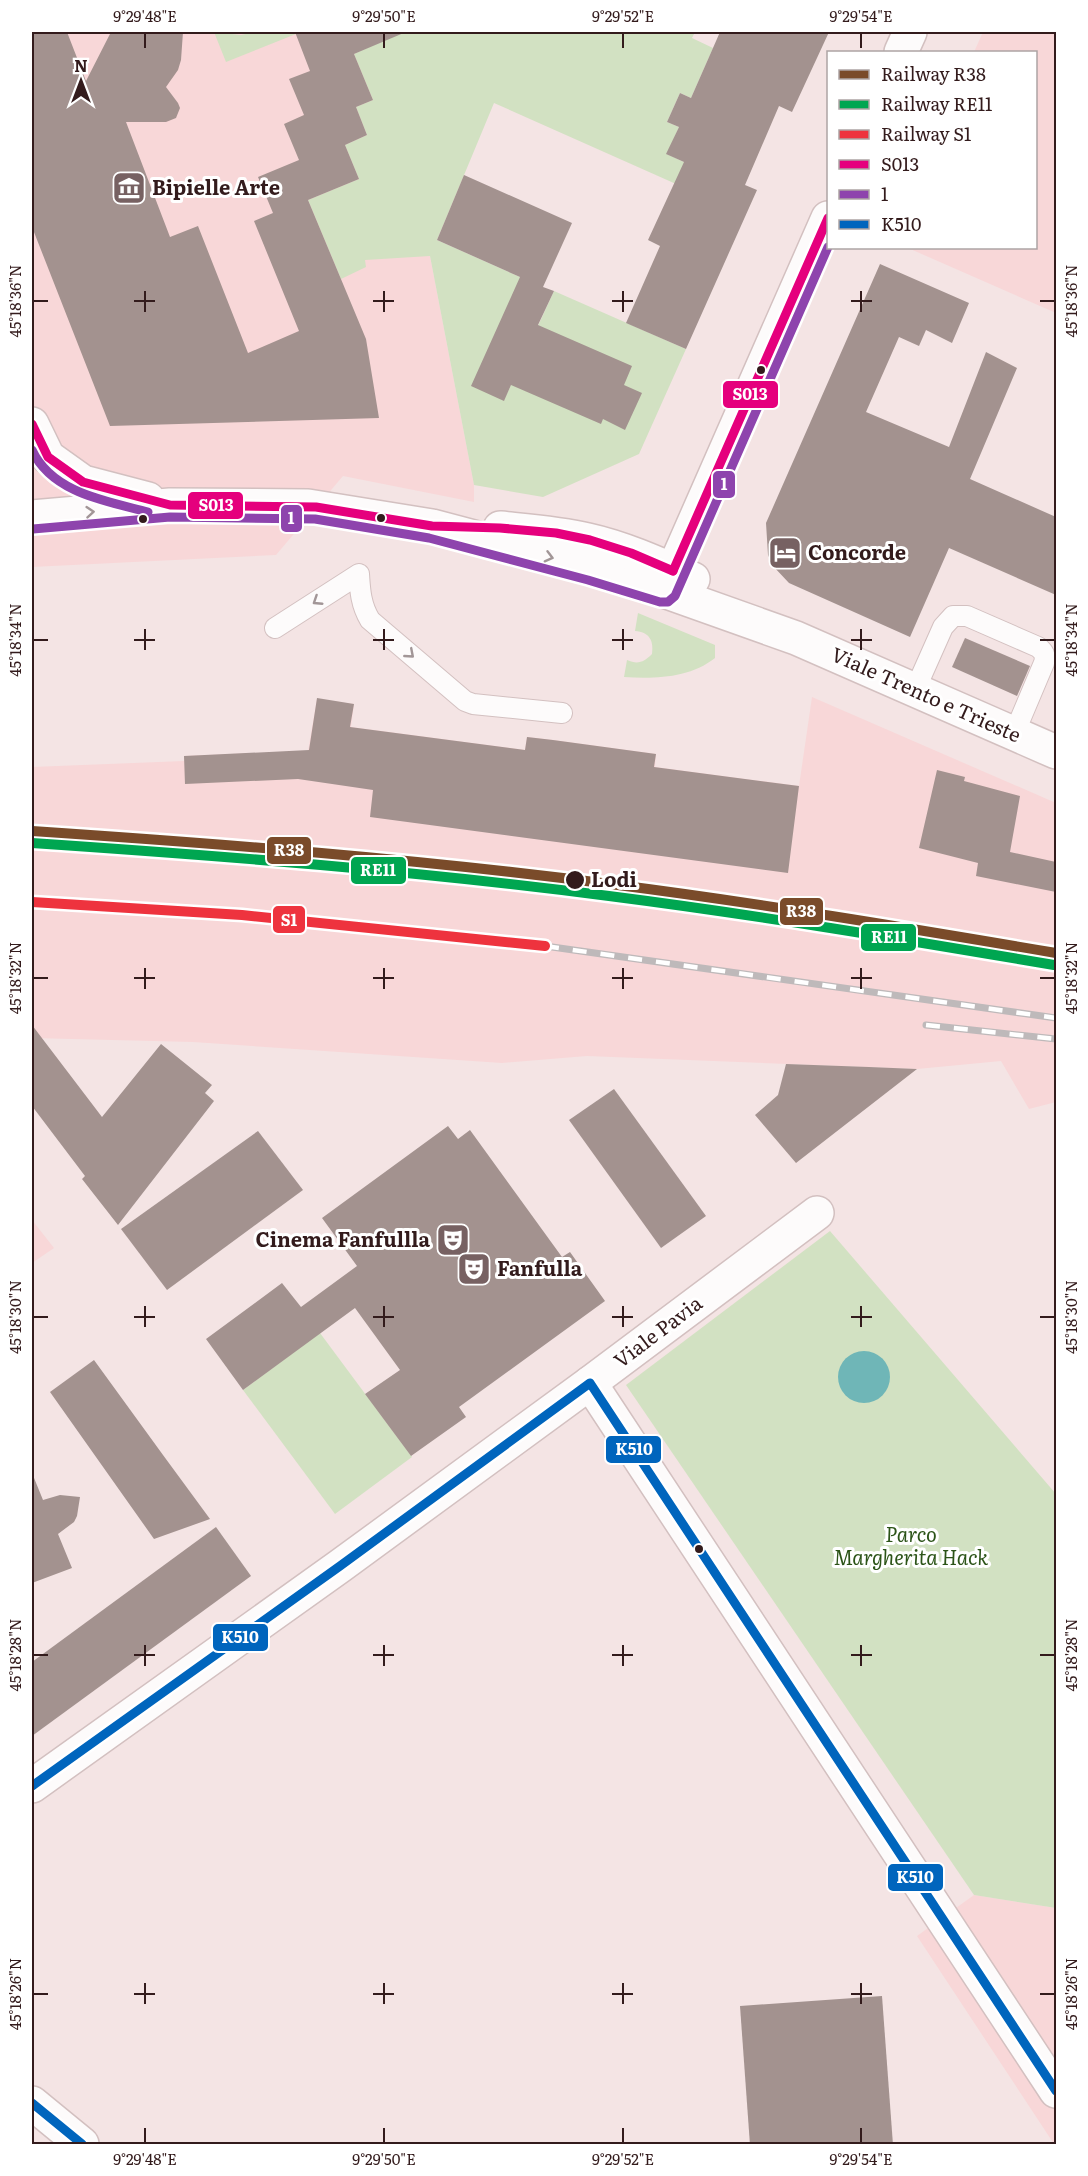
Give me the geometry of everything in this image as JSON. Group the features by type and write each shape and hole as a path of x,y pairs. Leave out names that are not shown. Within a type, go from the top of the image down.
{"street":[{"path":"901,51 910,32"},
{"path":"669,581 827,220"},
{"path":"32,424 48,457 83,482 170,505"},
{"path":"32,517 170,505"},
{"name":"Viale Trento e Trieste","path":"170,505 316,507 432,526 591,568 669,581 1056,752"},
{"name":"Viale Pavia","path":"32,1786 340,1566 817,1214"},
{"path":"590,1383 1056,2091"},
{"path":"32,2103 82,2145"}],"lane":[{"path":"275,628 359,574 361,600 370,620 465,701 473,704 562,713"},
{"path":"915,690 943,627 953,616 967,616 1038,647 1044,651 1044,663 1014,734"}],"shaded area":[{"path":"32,32 464,32 464,175 430,256 474,485 474,502 343,476 276,555 32,567"},
{"path":"983,32 1056,32 1056,313 910,249 1037,249 1037,51 974,51"},
{"path":"812,697 1056,803 1056,1102 1029,1109 1001,1061 917,1069 587,1056 502,1063 193,1042 32,1038 32,767 184,761 184,756 308,751 317,699 354,704 351,727 525,750 527,737 553,740 656,754 655,767 799,786"},
{"path":"32,1220 54,1248 32,1263"},
{"path":"974,1895 1056,1908 1056,2144 917,1936"}],"green space":[{"path":"214,32 241,35 255,32 301,32 226,62"},
{"path":"373,32 695,32 692,38 713,48 691,98 680,93 667,122 679,127 667,154 694,167 685,188 494,103 437,240 520,277 504,400 554,291 686,349 639,454 543,497 474,485 430,256 365,260 366,267 341,279 308,200 359,179 345,145 367,135 356,107 373,100 354,54 378,43"},
{"path":"638,613 715,645 715,658 695,670 672,676 624,677 627,660 641,662 652,654 650,638 644,633 635,631"},
{"name":"Parco Margherita Hack","path":"830,1231 1056,1494 1056,1908 974,1895 626,1385"},
{"path":"320,1333 412,1457 335,1514 243,1390"}],"water":[{"path":"859,1351 869,1351 883,1358 890,1377 883,1396 869,1403 859,1403 849,1399 842,1392 838,1382 838,1372 842,1362 849,1355"}],"building":[{"path":"32,32 67,32 86,81 111,32 183,32 178,70 166,87 180,108 176,118 166,122 126,122 170,237 198,226 248,353 299,331 254,221 273,213 258,177 299,160 284,124 304,115 289,79 310,71 295,32 406,32 354,54 373,100 356,107 367,135 345,145 359,179 308,200 366,339 379,418 110,426 32,227"},
{"path":"720,32 829,32 792,112 779,106 745,185 757,190 686,349 626,323 660,246 648,240 684,162 666,154 679,127 667,122 680,93 691,98"},
{"path":"464,175 572,223 543,287 554,291 538,325 632,366 624,385 642,393 625,430 603,419 601,424 511,385 504,401 471,386 520,277 437,240"},
{"path":"880,264 969,303 952,343 926,330 919,346 899,337 866,412 949,447 986,352 1017,368 970,479 1056,517 1056,595 949,548 910,637 789,583 773,566 768,555 766,523"},
{"path":"965,638 1030,666 1017,696 952,667"},
{"path":"317,698 354,704 350,727 525,750 527,737 553,740 656,754 654,767 799,786 788,873 370,817 373,790 298,779 185,784 184,756 309,750"},
{"path":"937,770 965,777 964,781 1020,796 1010,852 1056,862 1056,892 976,876 978,863 919,848"},
{"path":"32,1025 102,1117 161,1044 212,1085 205,1093 214,1101 118,1225 82,1179 85,1176 32,1106"},
{"path":"786,1064 917,1069 796,1163 755,1115 778,1095"},
{"path":"614,1089 706,1216 661,1248 569,1120"},
{"path":"448,1126 458,1139 470,1130 562,1257 570,1252 605,1301 459,1407 466,1417 411,1456 365,1394 400,1370 355,1308 243,1390 206,1339 282,1283 301,1307 357,1266 322,1218"},
{"path":"258,1131 303,1190 167,1290 121,1229"},
{"path":"94,1360 210,1519 154,1539 50,1392"},
{"path":"32,1473 43,1500 60,1495 80,1497 74,1522 58,1534 72,1568 32,1583"},
{"path":"216,1527 251,1576 32,1736 32,1662"},
{"path":"882,1996 893,2145 750,2145 740,2006"}],"railway":[{"path":"545,946 1056,1018"},
{"path":"926,1025 1056,1039"}],"rail line":[{"name":"R38","path":"32,831 321,853 538,875 666,891 1056,953"},
{"name":"RE11","path":"32,843 320,865 537,887 665,903 1054,965"},
{"name":"S1","path":"32,902 242,915 545,946"}],"transit line":[{"name":"S013","path":"673,571 827,220"},
{"name":"1","path":"33,529 170,517 315,519 429,538 588,580 660,602 668,602 675,596 827,249"},
{"name":"S013","path":"32,424 48,457 83,482 170,505 316,507 432,526 500,528 556,533 590,540 631,553 673,571"},
{"name":"1","path":"32,450 41,465 66,486 98,499 148,512"},
{"name":"K510","path":"32,1786 340,1566 590,1383 1056,2091"},
{"name":"K510","path":"32,2103 82,2144"}],"place":[{"name":"Bipielle Arte","path":"129,188"},
{"name":"Concorde","path":"785,553"},
{"name":"Lodi","path":"575,880"},
{"name":"Cinema Fanfullla","path":"453,1240"},
{"name":"Fanfulla","path":"474,1269"}]}
